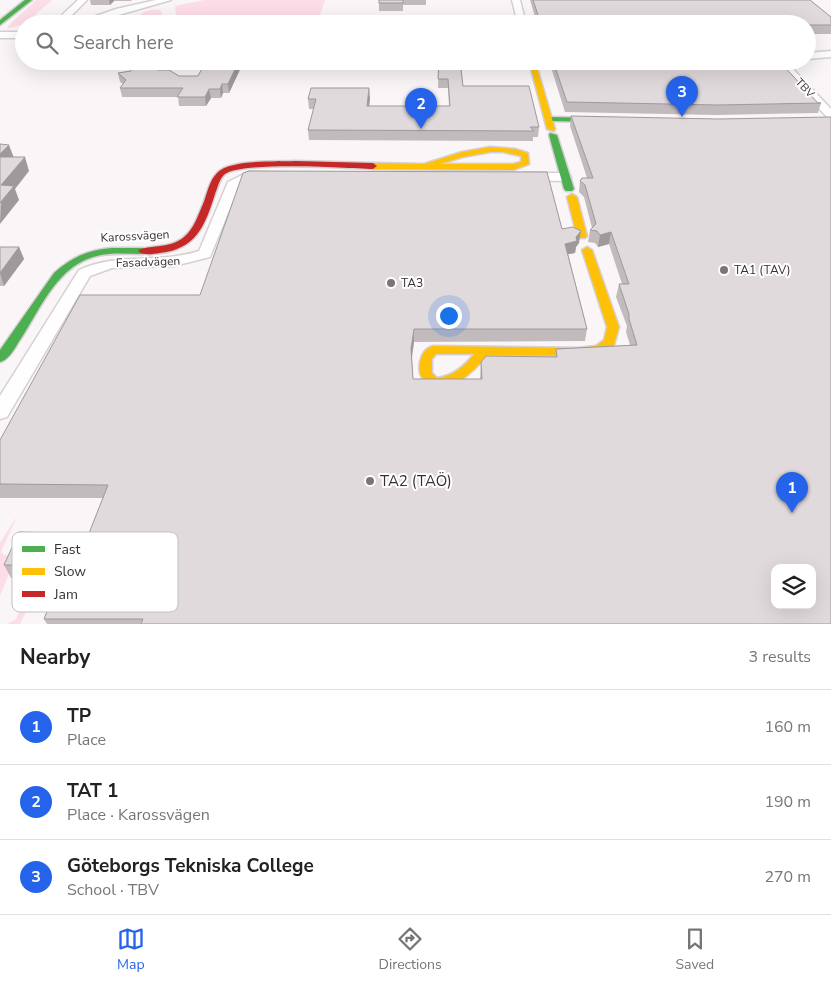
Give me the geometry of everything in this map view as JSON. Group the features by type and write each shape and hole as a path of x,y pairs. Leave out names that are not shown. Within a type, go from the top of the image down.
{"street":[{"path":"0,12 16,0"},
{"path":"0,23 29,0"},
{"path":"67,15 83,0"},
{"path":"105,15 167,0"},
{"path":"516,0 520,15"},
{"path":"0,35 15,35"},
{"path":"816,55 831,54"},
{"path":"535,70 582,236"},
{"name":"TBV","path":"788,70 828,118"},
{"path":"551,128 616,120"},
{"name":"Karossvägen","path":"0,358 17,339 57,276 74,260 90,253 106,250 174,248 189,240 216,180 223,172 236,167 259,165 513,167 525,164 525,155 518,150 498,150 426,166"},
{"name":"Fasadvägen","path":"0,412 84,273 102,265 114,263 173,263 205,254 234,182 240,178 248,176 569,187"},
{"path":"483,351 470,369 454,382 434,383 426,374 426,358 433,350 578,352 599,350 610,342 613,327 587,250"}],"shaded area":[{"path":"36,0 52,0 35,15 20,15"},
{"path":"204,0 325,0 320,15 176,15 175,6"},
{"path":"148,10 160,10 163,15 140,15"},
{"path":"15,20 15,27 7,29"},
{"path":"17,516 1,552 4,555 12,554 12,566 0,596 0,543"},
{"path":"19,612 26,612 20,624 7,624 16,619"}],"building":[{"path":"379,0 403,0 403,3 379,3"},
{"path":"533,0 810,0 831,17 831,25 816,25 816,15 538,15"},
{"path":"169,70 179,76 198,76 201,70 235,70 228,84 222,84 220,89 209,89 205,97 177,97 183,88 120,88 126,80 118,73"},
{"path":"438,70 461,70 463,86 529,86 539,127 530,127 534,131 308,130 316,99 308,99 311,88 369,88 367,106 450,106 448,79 438,79"},
{"path":"556,70 787,70 818,103 821,103 718,105 567,102"},
{"path":"571,116 718,119 831,117 831,624 141,624 143,619 44,619 47,612 178,612 178,532 90,532 108,485 0,484 0,440 80,295 200,295 243,173 249,171 547,172 562,229 573,227 581,231 576,237 577,241 565,244 587,329 414,329 411,349 413,379 482,379 481,362 486,356 557,357 556,349 637,345 619,284 629,284 611,232 600,235 597,231 590,230 596,224 585,185 580,181 582,178 593,178"},
{"path":"0,144 9,145 0,154"},
{"path":"0,157 25,157 1,185 14,186 0,203"},
{"path":"0,247 19,247 0,273"},
{"path":"12,547 12,565 4,565"}],"traffic: fast":[{"path":"0,23 29,0"},
{"path":"549,119 602,120"},
{"path":"553,135 569,189"},
{"path":"0,358 20,333 48,288 69,264 89,254 112,251 143,251"}],"traffic: slow":[{"path":"535,70 551,129"},
{"path":"373,166 513,167 525,164 525,155 515,151 490,150 462,155 426,166"},
{"path":"572,197 582,236"},
{"path":"483,351 468,369 450,380 434,383 426,374 426,358 433,350 578,352 599,350 610,342 613,327 587,250"}],"traffic: jam":[{"path":"143,251 172,248 182,244 189,238 201,220 219,175 224,171 235,167 272,164 373,166"}],"place":[{"name":"Göteborgs Tekniska College","path":"682,117"},
{"name":"TAT 1","path":"421,129"},
{"name":"TA1 (TAV)","path":"724,270"},
{"name":"TA3","path":"391,283"},
{"name":"TA2 (TAÖ)","path":"370,481"},
{"name":"TP","path":"792,513"}]}
